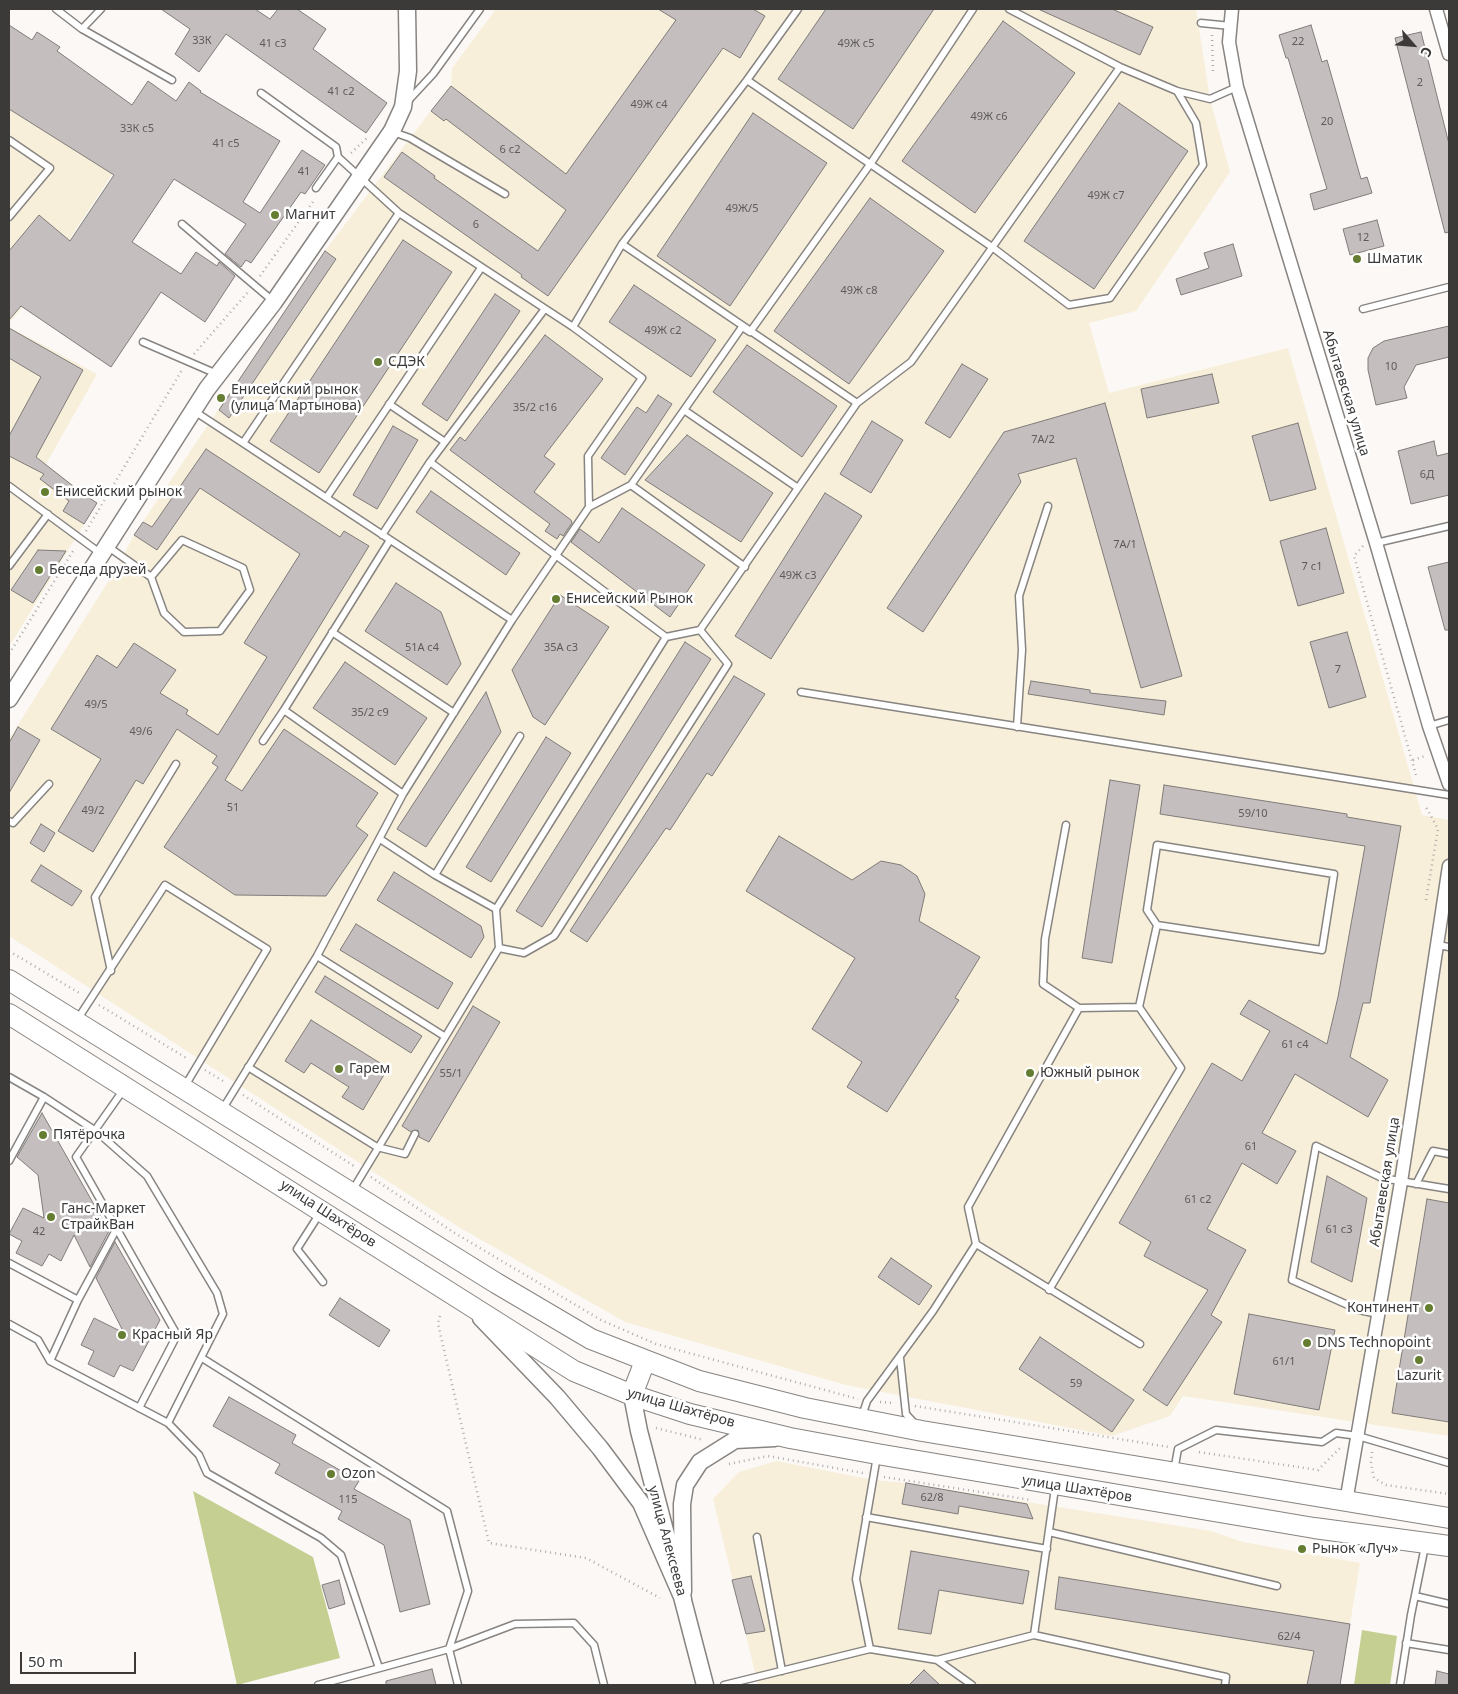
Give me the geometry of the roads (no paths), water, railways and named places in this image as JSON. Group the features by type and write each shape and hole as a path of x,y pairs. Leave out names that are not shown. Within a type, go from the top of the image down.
{"main road":[{"path":"9,980 184,1087 496,1283 591,1339 645,1361 699,1381 861,1420 1449,1518"},
{"name":"улица Шахтёров","path":"9,1014 126,1086 469,1306 574,1371 632,1396 690,1414 790,1438 877,1454 1054,1494 1449,1546"},
{"path":"632,1396 645,1361"}],"street":[{"path":"9,699 103,549 193,411 218,374 274,302 392,131 402,107 408,71 407,9"},
{"name":"Абытаевская улица","path":"1232,9 1229,42 1237,87 1370,544 1449,784"},
{"path":"1436,9 1449,54"},
{"name":"Абытаевская улица","path":"1346,1502 1443,946 1449,866"},
{"path":"469,1306 557,1397 600,1448 642,1503 683,1599"},
{"name":"улица Алексеева","path":"632,1396 639,1431 705,1685"},
{"path":"683,1599 682,1504 685,1486 700,1462 735,1440 790,1438"}],"lane":[{"path":"56,9 82,29 172,80"},
{"path":"82,29 101,9"},
{"path":"402,107 433,74 480,9"},
{"path":"573,327 622,244 747,80 798,9"},
{"path":"750,332 871,163 973,9"},
{"path":"1009,9 1120,67 1177,91 1210,99 1237,87"},
{"path":"1202,22 1230,26"},
{"path":"351,1193 362,1171 499,948 496,909 666,637 700,630 857,402 911,362 1120,67"},
{"path":"747,80 992,247 1069,305 1110,298 1203,165 1196,124 1177,91"},
{"path":"261,93 336,147 340,159 399,213 544,310 573,327 642,378 588,456 589,507"},
{"path":"392,131 410,138 506,194"},
{"path":"9,140 50,168 9,217"},
{"path":"316,188 340,159"},
{"path":"243,443 399,213"},
{"path":"182,224 274,302"},
{"path":"622,244 742,327 857,402"},
{"path":"327,497 481,268"},
{"path":"1363,309 1449,287"},
{"path":"382,535 430,462 544,310"},
{"path":"222,1111 317,956 403,794 512,620 558,556 589,507 631,485 742,327"},
{"path":"143,342 218,374"},
{"path":"389,404 445,442"},
{"path":"684,410 798,488"},
{"path":"193,411 512,620"},
{"path":"430,462 666,637"},
{"path":"631,485 745,567"},
{"path":"9,486 80,540 103,549 151,577 164,613 184,632 220,632 250,590 243,568 182,540 151,577"},
{"path":"1017,727 1022,650 1020,596 1048,506"},
{"path":"9,566 48,514"},
{"path":"1370,544 1449,526"},
{"path":"263,741 390,540"},
{"path":"499,948 524,953 554,936 728,664 700,630"},
{"path":"332,632 454,713"},
{"path":"801,692 1421,793 1449,795"},
{"path":"284,710 403,794"},
{"path":"1429,726 1449,720"},
{"path":"435,875 520,736"},
{"path":"111,971 95,896 176,764"},
{"path":"9,821 12,823 50,784"},
{"path":"1066,825 1045,939 1043,984 1079,1008 1140,1007"},
{"path":"380,839 435,875 496,909"},
{"path":"1050,1290 1181,1068 1140,1007 1157,924 1147,910 1157,845 1334,874 1322,950 1157,924"},
{"path":"76,1021 111,971 165,884 267,949 184,1087"},
{"path":"317,956 444,1036"},
{"path":"861,1420 867,1401 900,1358 976,1244 968,1207 1079,1008"},
{"path":"248,1067 377,1147 405,1154 414,1134"},
{"path":"9,1077 96,1131 147,1176 217,1293 223,1314 168,1423"},
{"path":"126,1086 76,1157 177,1336 139,1408"},
{"path":"9,1160 44,1097"},
{"path":"1379,1314 1359,1310 1292,1280 1316,1146 1382,1178 1449,1189"},
{"path":"1416,1184 1433,1151 1449,1154"},
{"path":"322,1210 298,1249 323,1282"},
{"path":"50,1361 78,1300 117,1228"},
{"path":"976,1244 1140,1344"},
{"path":"9,1264 78,1300"},
{"path":"9,1324 38,1340 50,1361 168,1423 199,1455 207,1474 321,1538 341,1555 379,1668"},
{"path":"202,1358 447,1511 468,1590 449,1649 458,1685"},
{"path":"900,1358 906,1414 922,1431"},
{"path":"1174,1472 1178,1448 1216,1430 1322,1442 1336,1433 1358,1436 1449,1463"},
{"path":"870,1649 856,1579 877,1454"},
{"path":"1034,1635 1054,1494"},
{"path":"866,1517 1047,1549"},
{"path":"1049,1532 1277,1586"},
{"path":"757,1537 782,1671"},
{"path":"1400,1685 1406,1643 1426,1543"},
{"path":"1415,1596 1449,1604"},
{"path":"318,1685 449,1649 515,1624 574,1623 594,1645 604,1685"},
{"path":"724,1685 742,1683 870,1649 937,1660 1034,1635 1226,1677 1225,1685"},
{"path":"1406,1643 1449,1650"},
{"path":"937,1660 972,1685"}],"place":[{"name":"Магнит","path":"275,215"},
{"name":"Шматик","path":"1357,259"},
{"name":"СДЭК","path":"378,362"},
{"name":"Енисейский рынок (улица Мартынова)","path":"221,398"},
{"name":"Енисейский рынок","path":"45,492"},
{"name":"Беседа друзей","path":"39,570"},
{"name":"Енисейский Рынок","path":"556,599"},
{"name":"Гарем","path":"339,1069"},
{"name":"Южный рынок","path":"1030,1073"},
{"name":"Пятёрочка","path":"43,1135"},
{"name":"Ганс-Маркет СтрайкВан","path":"51,1217"},
{"name":"Континент","path":"1429,1308"},
{"name":"Красный Яр","path":"122,1335"},
{"name":"DNS Technopoint","path":"1307,1343"},
{"name":"Lazurit","path":"1419,1360"},
{"name":"Ozon","path":"331,1474"},
{"name":"Рынок «Луч»","path":"1302,1549"}]}
